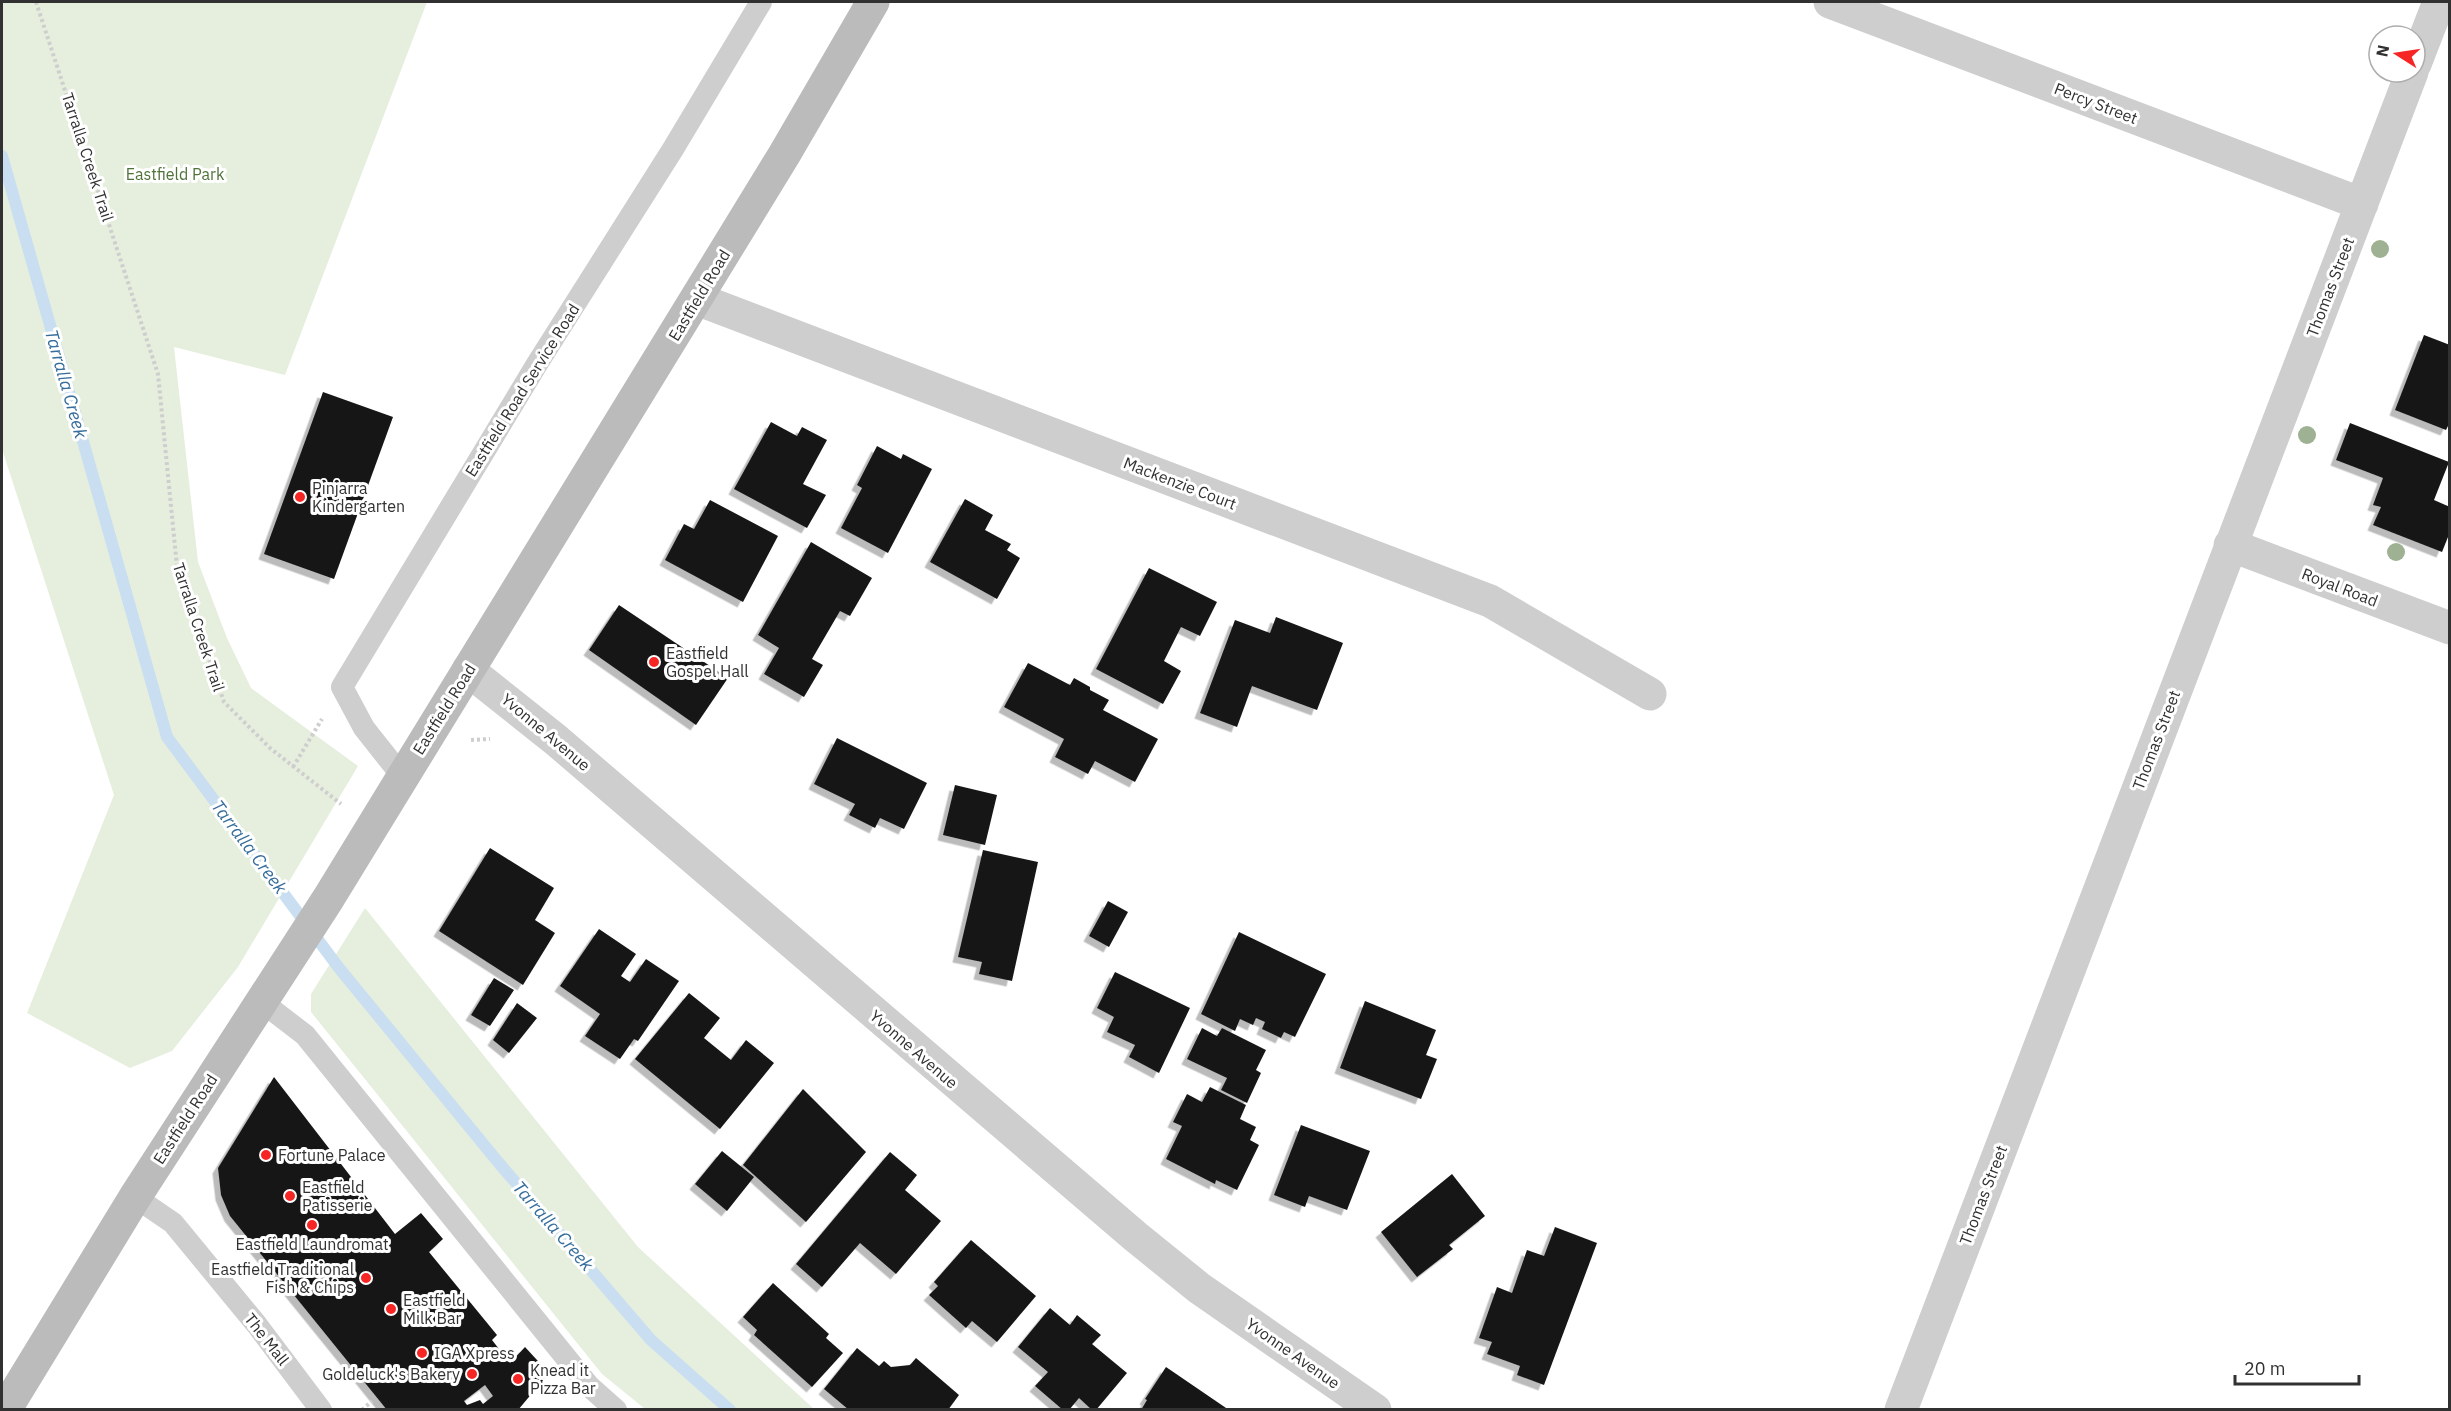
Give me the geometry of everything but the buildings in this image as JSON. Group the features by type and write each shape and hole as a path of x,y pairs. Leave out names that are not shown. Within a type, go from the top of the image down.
{"main road":[{"name":"Eastfield Road","path":"5,1410 135,1197 328,899 697,299 873,2"}],"street":[{"name":"Percy Street","path":"1830,2 2362,204"},
{"path":"2427,33 2439,2"},
{"name":"Thomas Street","path":"1901,1410 2407,84"},
{"name":"Mackenzie Court","path":"697,299 1490,601 1650,694"},
{"name":"Royal Road","path":"2230,545 2450,628"},
{"name":"Yvonne Avenue","path":"468,670 556,740 1145,1244 1199,1288 1375,1410"}],"lane":[{"name":"Eastfield Road Service Road","path":"342,687 531,374 673,149 761,2"},
{"path":"342,687 364,728 402,777"},
{"path":"262,1002 304,1035 589,1386 616,1410"},
{"name":"The Mall","path":"135,1197 173,1223 250,1317 321,1410"}],"path":[{"name":"Tarralla Creek Trail","path":"36,2 158,374 177,567 224,702 270,748 372,826"},
{"path":"293,767 342,687"},
{"path":"466,743 472,739 490,739 500,744"},
{"path":"362,1410 372,1401"}],"green space":[{"name":"Eastfield Park","path":"2,2 427,2 285,375 174,347 198,562 227,638 251,688 358,766 238,967 172,1051 130,1068 27,1013 114,795 2,449"},
{"path":"365,908 638,1247 814,1409 645,1409 602,1374 311,1012 311,994"}],"waterway":[{"name":"Tarralla Creek","path":"2,156 167,737 339,968 498,1162 651,1340 730,1410"}],"place":[{"name":"Pinjarra Kindergarten","path":"300,497"},
{"name":"Eastfield Gospel Hall","path":"654,662"},
{"name":"Fortune Palace","path":"266,1155"},
{"name":"Eastfield Patisserie","path":"290,1196"},
{"name":"Eastfield Laundromat","path":"312,1225"},
{"name":"Eastfield Traditional Fish & Chips","path":"366,1278"},
{"name":"Eastfield Milk Bar","path":"391,1309"},
{"name":"IGA Xpress","path":"422,1353"},
{"name":"Goldeluck's Bakery","path":"472,1374"},
{"name":"Knead it Pizza Bar","path":"518,1379"}]}
